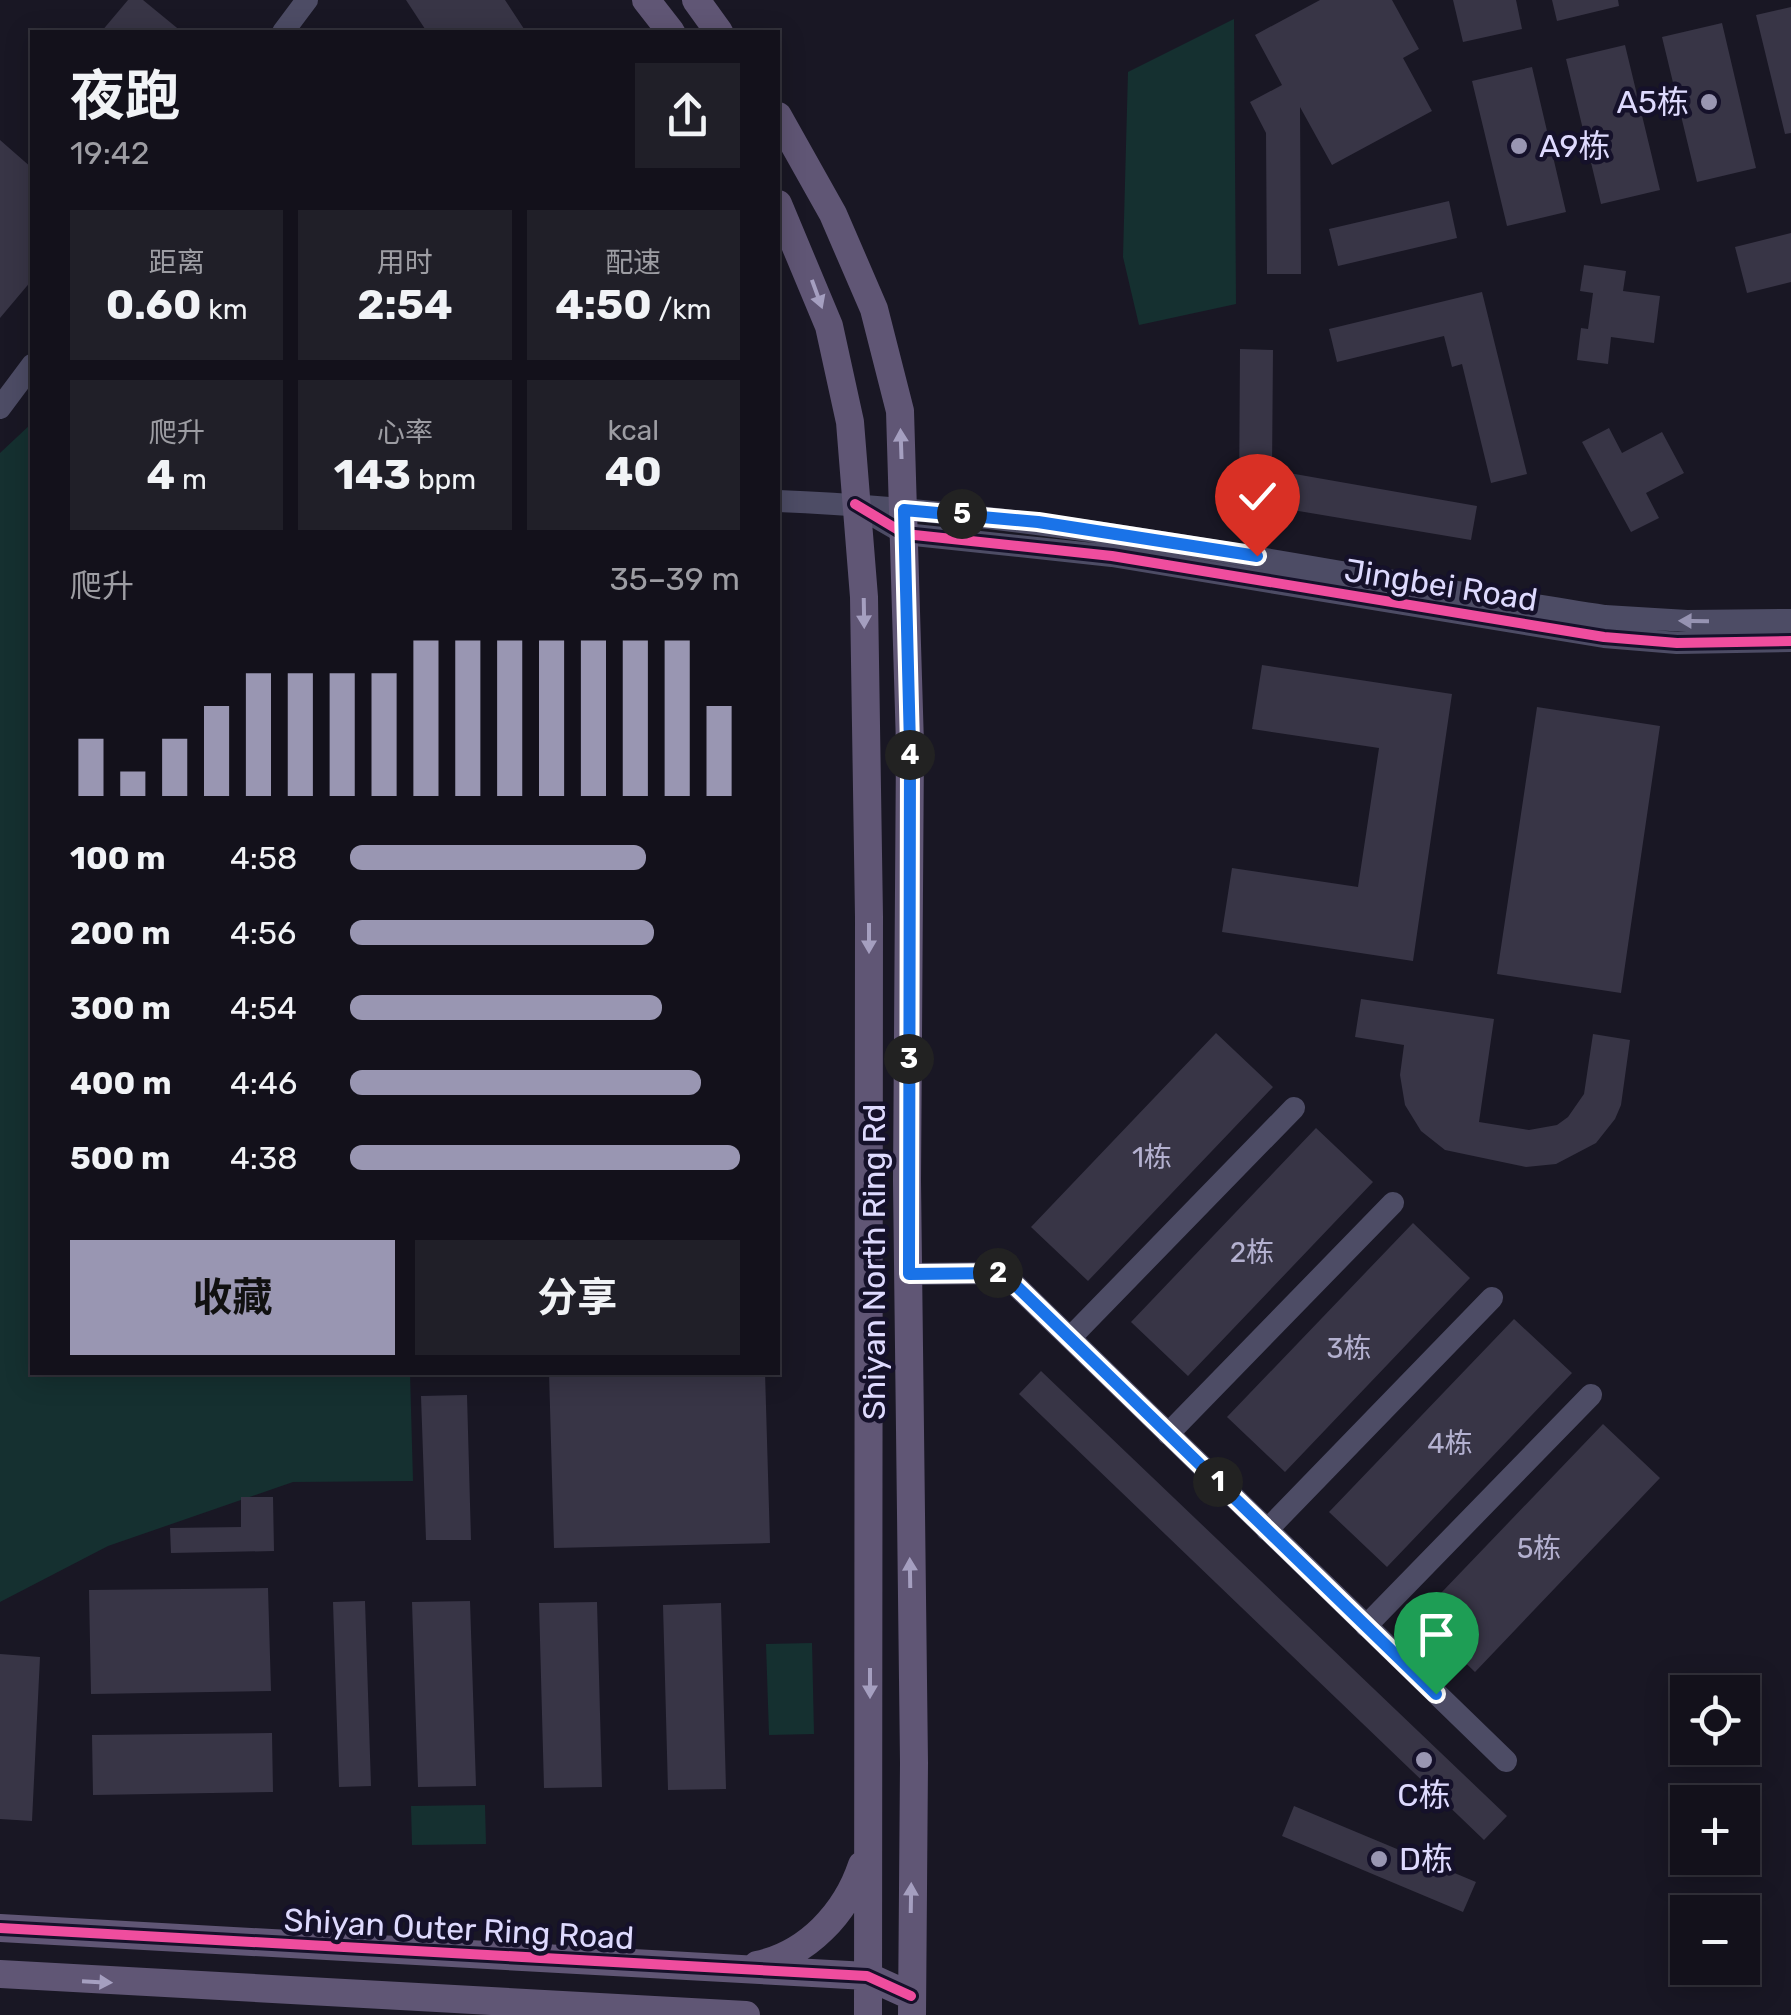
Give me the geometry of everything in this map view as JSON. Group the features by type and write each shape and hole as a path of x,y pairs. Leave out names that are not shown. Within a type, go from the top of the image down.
{"main road":[{"path":"646,0 669,30"},
{"path":"696,0 718,30"},
{"name":"Shiyan North Ring Rd","path":"780,120 832,214 874,309 900,411 910,764 912,2005"},
{"name":"Shiyan North Ring Rd","path":"780,209 829,326 850,422 864,597 870,935 868,2015"},
{"path":"744,1968 787,1955 824,1928 850,1894 862,1868 868,1839"},
{"name":"Shiyan Outer Ring Road","path":"0,1928 867,1976 912,2005"},
{"path":"0,1974 746,2015"},
{"path":"879,2015 912,2005"}],"street":[{"path":"284,30 307,0"},
{"path":"0,408 30,368"},
{"path":"780,501 855,504"},
{"name":"Jingbei Road","path":"855,504 904,522 1604,637 1710,644 1791,641"},
{"name":"Jingbei Road","path":"904,522 1038,522 1605,616 1687,621 1791,620"},
{"path":"1070,1338 1294,1108"},
{"path":"1168,1434 1393,1203"},
{"path":"909,1274 1003,1273 1506,1761"},
{"path":"1267,1530 1492,1298"},
{"path":"1366,1626 1591,1395"}],"green space":[{"path":"1234,19 1236,304 1139,325 1123,257 1128,72"},
{"path":"30,425 30,1375 410,1375 413,1481 293,1482 108,1546 0,1602 0,453"},
{"path":"812,1643 814,1734 769,1735 766,1644"},
{"path":"485,1805 486,1844 412,1845 411,1806"}],"building":[{"path":"128,0 143,0 180,30 103,30"},
{"path":"406,0 505,0 525,30 426,30"},
{"path":"1320,0 1392,0 1419,49 1403,58 1432,111 1332,165 1300,107 1301,274 1267,274 1266,133 1250,102 1282,85 1255,35"},
{"path":"1453,0 1516,0 1522,29 1463,42"},
{"path":"1552,0 1618,0 1619,6 1557,21"},
{"path":"1791,7 1791,133 1785,134 1756,15"},
{"name":"A5栋","path":"1722,23 1756,168 1697,182 1662,37"},
{"path":"1625,45 1660,190 1601,204 1566,59"},
{"name":"A9栋","path":"1532,67 1566,212 1507,226 1472,81"},
{"path":"0,140 30,166 30,282 0,318"},
{"path":"1449,201 1457,238 1338,266 1329,229"},
{"path":"1791,233 1791,282 1747,293 1735,247"},
{"path":"1584,265 1626,271 1623,291 1660,296 1654,343 1611,337 1608,364 1577,360 1581,328 1588,329 1593,293 1580,291"},
{"path":"1482,292 1527,474 1491,483 1462,364 1452,367 1444,336 1337,362 1329,329"},
{"path":"1240,349 1273,350 1272,470 1477,506 1471,540 1239,501"},
{"path":"1609,428 1622,453 1662,432 1684,473 1646,493 1659,518 1631,532 1582,442"},
{"path":"1262,665 1452,694 1413,961 1222,932 1232,868 1358,887 1379,748 1252,729"},
{"path":"1537,707 1660,726 1621,993 1497,974"},
{"path":"1361,999 1494,1019 1479,1122 1529,1130 1557,1125 1568,1117 1584,1094 1593,1034 1630,1040 1621,1105 1615,1119 1596,1143 1556,1164 1526,1167 1445,1150 1421,1131 1405,1105 1400,1075 1404,1045 1355,1037"},
{"path":"1216,1033 1273,1087 1088,1281 1031,1227"},
{"path":"1316,1128 1373,1182 1188,1376 1131,1322"},
{"path":"1413,1223 1470,1278 1285,1472 1227,1417"},
{"path":"1514,1319 1572,1373 1387,1567 1329,1512"},
{"path":"1041,1371 1507,1816 1484,1840 1019,1394"},
{"path":"549,1375 765,1375 770,1543 554,1548"},
{"path":"467,1395 471,1540 426,1540 421,1396"},
{"path":"1603,1424 1660,1478 1475,1672 1418,1617"},
{"path":"241,1497 273,1497 274,1551 171,1553 170,1528 241,1527"},
{"path":"268,1588 271,1691 91,1694 89,1590"},
{"path":"365,1601 371,1786 339,1787 333,1602"},
{"path":"470,1601 476,1786 418,1787 412,1602"},
{"path":"597,1602 602,1787 544,1788 539,1603"},
{"path":"721,1603 726,1789 668,1790 663,1605"},
{"path":"0,1654 40,1657 32,1821 0,1819"},
{"path":"272,1733 273,1792 93,1795 92,1735"},
{"name":"D栋","path":"1294,1806 1476,1882 1463,1912 1282,1836"}],"cycle path":[{"path":"855,504 905,534 1112,556 1604,637 1677,643 1791,641"},
{"path":"0,1928 867,1976 911,1996"}],"place":[{"name":"A5栋","path":"1709,102"},
{"name":"A9栋","path":"1519,146"},
{"name":"C栋","path":"1424,1760"},
{"name":"D栋","path":"1379,1859"}],"route":[{"path":"1257,556 1038,522 904,510 910,746 909,1274 1003,1273 1436,1694"}]}
